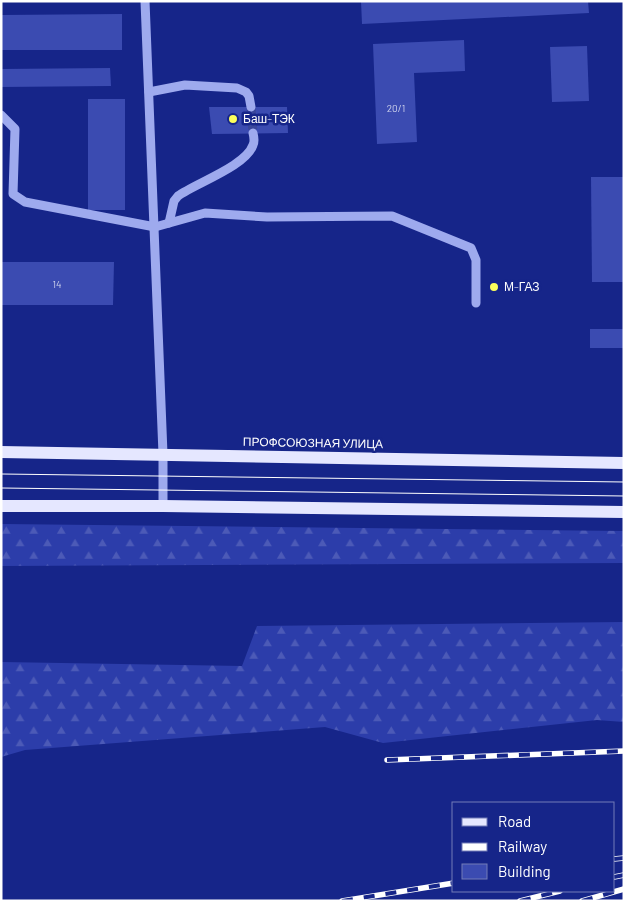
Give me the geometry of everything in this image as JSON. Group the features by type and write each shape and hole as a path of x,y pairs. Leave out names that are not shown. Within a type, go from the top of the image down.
{"main road":[{"name":"ПРОФСОЮЗНАЯ УЛИЦА","path":"1,452 624,463"},
{"path":"1,506 163,506 624,512"}],"street":[{"path":"145,1 163,454 163,506"},
{"path":"149,92 185,85 237,88 246,92 249,96 251,107"},
{"path":"1,115 15,128 13,194 25,202 154,227 206,213 267,218 392,216 471,248 476,260 476,303"},
{"path":"170,223 176,198 237,163 252,148 254,133"}],"green space":[{"path":"1,524 624,531 624,563 1,566"},
{"path":"624,622 624,722 597,720 383,743 325,727 25,750 1,757 1,662 242,666 257,626"}],"building":[{"path":"361,1 588,1 589,13 362,24"},
{"path":"122,14 122,50 1,50 1,15"},
{"path":"464,40 465,71 414,73 417,142 377,144 373,44"},
{"path":"587,46 589,101 552,102 550,47"},
{"path":"110,68 111,86 1,87 1,69"},
{"path":"88,99 125,99 125,210 88,210"},
{"path":"209,107 287,107 288,133 212,134"},
{"path":"591,177 624,177 624,282 592,282"},
{"path":"1,262 114,262 113,305 1,305"},
{"path":"590,329 624,329 624,348 590,348"}],"tunnel":[{"path":"251,107 253,133"}],"tram line":[{"path":"1,474 624,482"},
{"path":"1,488 624,496"}],"railway":[{"path":"387,760 624,751"},
{"path":"615,859 624,858"},
{"path":"615,877 624,875"},
{"path":"342,901 452,883"},
{"path":"615,892 624,889"},
{"path":"520,901 556,892"},
{"path":"582,901 614,892"}],"place":[{"name":"Баш-ТЭК","path":"233,119"},
{"name":"М-ГАЗ","path":"494,287"}]}
